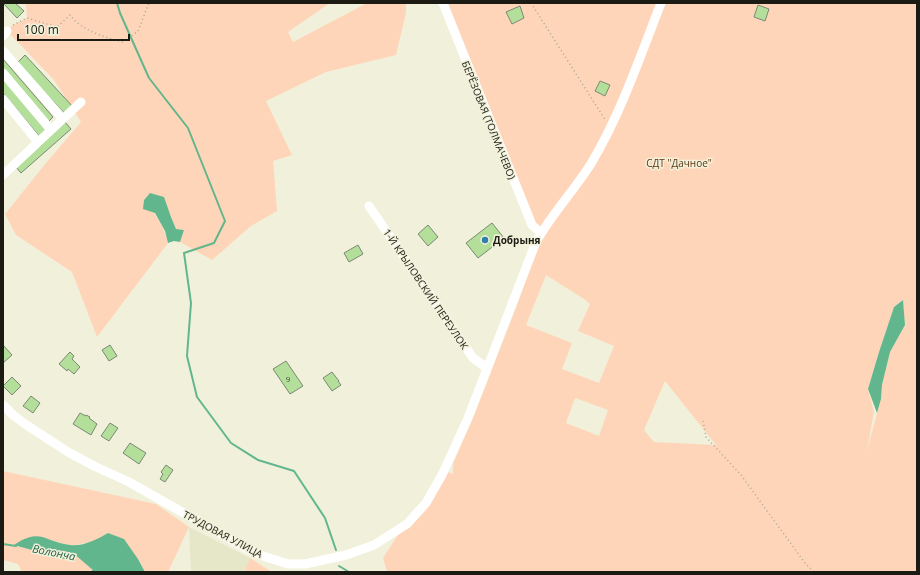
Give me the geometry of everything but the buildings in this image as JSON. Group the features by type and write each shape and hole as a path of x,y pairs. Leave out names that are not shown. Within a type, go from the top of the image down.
{"street":[{"name":"БЕРЁЗОВАЯ (ТОЛМАЧЕВО)","path":"443,3 532,225 541,233"},
{"name":"ТРУДОВАЯ УЛИЦА","path":"3,405 25,424 68,452 129,482 249,550 288,568 346,555 374,545 406,524 426,503 442,475 468,418 528,260 541,233 584,175 612,125 661,3"},
{"path":"3,51 63,119"},
{"path":"3,73 51,130"},
{"path":"3,99 38,142"},
{"path":"3,175 81,102"},
{"name":"1-Й КРЫЛОВСКИЙ ПЕРЕУЛОК","path":"369,206 473,358 487,368"}],"path":[{"path":"5,34 13,25 27,18 58,27 70,15 75,21 98,35 123,42 138,31 149,3"},
{"path":"531,3 604,120 612,125"},
{"path":"703,421 706,437 741,475 805,563 814,572"}],"shaded area":[{"path":"189,527 250,558 244,572 191,572"}],"green space":[{"path":"26,3 330,3 288,32 293,42 367,3 406,3 406,13 396,55 326,72 266,101 292,155 273,161 277,211 251,226 212,260 180,242 184,230 176,229 171,217 150,193 144,200 159,220 168,243 97,337 72,272 16,235 5,214 81,122 54,80 7,31 13,25 27,18"},
{"name":"СДТ \"Дачное\"","path":"442,3 917,3 917,572 387,572 383,558 405,524 417,513 443,470 453,474 453,464 482,396 515,311 539,238","holes":["546,275 584,299 590,304 578,331 614,346 599,383 562,369 572,343 526,325","903,300 905,325 890,352 882,385 881,399 867,450 874,412 868,389 894,307","665,381 716,445 654,442 644,430","575,398 608,410 599,436 566,423"]},
{"path":"3,471 156,504 189,527 168,572 145,572 138,559 108,533 95,541 71,546 34,536 64,559 78,556 93,568 91,572 22,572 18,564 3,560"},
{"path":"250,558 272,572 244,572"}],"water":[{"path":"150,193 164,197 176,229 184,230 180,242 174,241 168,243 165,231 155,213 143,209 144,200"},
{"path":"903,300 905,325 890,352 877,413 868,389 894,307"},
{"path":"108,533 124,539 145,572 91,572 93,568 78,556 64,559 14,545 30,537 37,536 70,545 80,545 95,540"}],"waterway":[{"path":"117,3 149,78 188,128 225,221 214,243 184,253 191,303 187,356 197,397 231,443 258,460 294,471 325,518 336,550"},
{"name":"Волонча","path":"3,544 16,546"},
{"name":"Волонча","path":"77,555 92,568"},
{"path":"339,566 349,572"}],"place":[{"name":"Добрыня","path":"485,240"}]}
